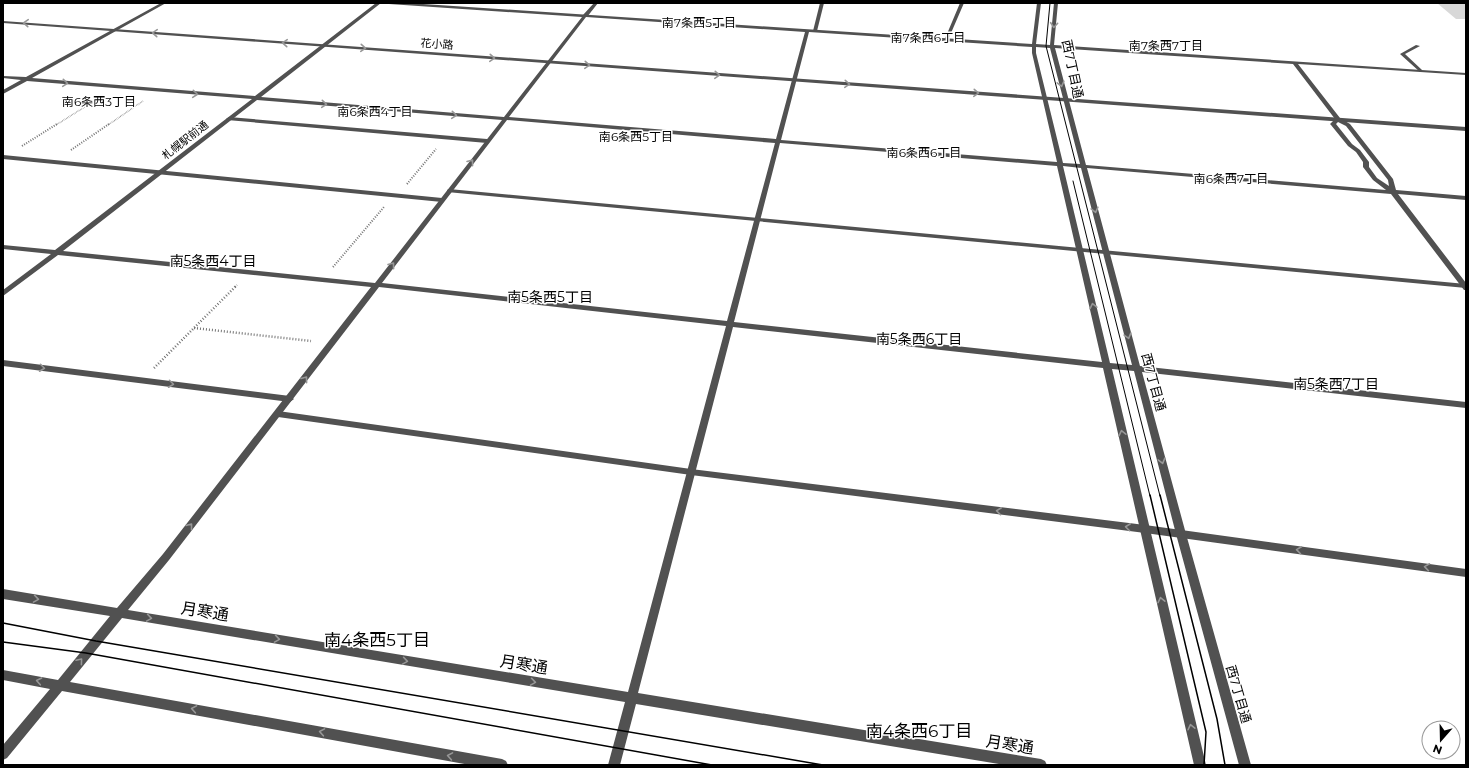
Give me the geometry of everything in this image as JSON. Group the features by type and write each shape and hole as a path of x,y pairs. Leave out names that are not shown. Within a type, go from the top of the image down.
{"street":[{"path":"3,92 164,3"},
{"name":"札幌駅前通","path":"3,294 379,3"},
{"path":"389,3 1466,74"},
{"path":"3,754 120,613 290,399 548,62 596,3"},
{"path":"815,31 822,3"},
{"path":"946,40 962,3"},
{"path":"1039,3 1034,45 1045,98 1106,367 1200,765"},
{"name":"西7丁目通","path":"1056,3 1052,46 1065,100 1181,534 1245,765"},
{"name":"花小路","path":"3,22 1466,129"},
{"path":"614,765 807,31"},
{"path":"1418,46 1402,54 1420,71"},
{"path":"1294,62 1338,119 1348,125 1391,180 1394,192"},
{"path":"3,77 1466,198"},
{"path":"229,119 487,141"},
{"path":"1338,119 1333,124 1350,145 1358,151 1366,162 1366,168 1375,179 1394,192 1466,287"},
{"path":"3,157 161,171 442,200"},
{"path":"449,191 1466,287"},
{"path":"3,247 376,285 1106,367 1466,405"},
{"path":"3,363 290,399"},
{"path":"278,414 691,472 1145,529 1466,573"},
{"name":"月寒通","path":"3,594 1041,765"},
{"path":"3,675 502,765"}],"path":[{"path":"18,148 105,94"},
{"path":"67,153 148,98"},
{"path":"406,184 445,138"},
{"path":"333,267 385,206"},
{"path":"151,371 237,284"},
{"path":"193,328 311,341"}],"shaded area":[{"path":"1437,3 1466,3 1466,19 1456,19"}],"tram line":[{"path":"1050,3 1046,46 1160,496"},
{"path":"1073,181 1150,496"},
{"path":"1150,495 1206,732 1204,765"},
{"path":"1160,495 1217,719 1225,765"},
{"path":"3,623 96,641 823,765"},
{"path":"3,642 86,653 712,765"}],"district":[{"name":"南7条西5丁目","path":"699,23"},
{"name":"南7条西6丁目","path":"928,38"},
{"name":"南7条西7丁目","path":"1166,46"},
{"name":"南6条西3丁目","path":"99,102"},
{"name":"南6条西4丁目","path":"375,112"},
{"name":"南6条西5丁目","path":"636,137"},
{"name":"南6条西6丁目","path":"924,153"},
{"name":"南6条西7丁目","path":"1231,179"},
{"name":"南5条西4丁目","path":"213,261"},
{"name":"南5条西5丁目","path":"550,297"},
{"name":"南5条西6丁目","path":"919,339"},
{"name":"南5条西7丁目","path":"1336,384"},
{"name":"南4条西5丁目","path":"377,640"},
{"name":"南4条西6丁目","path":"919,731"}]}
